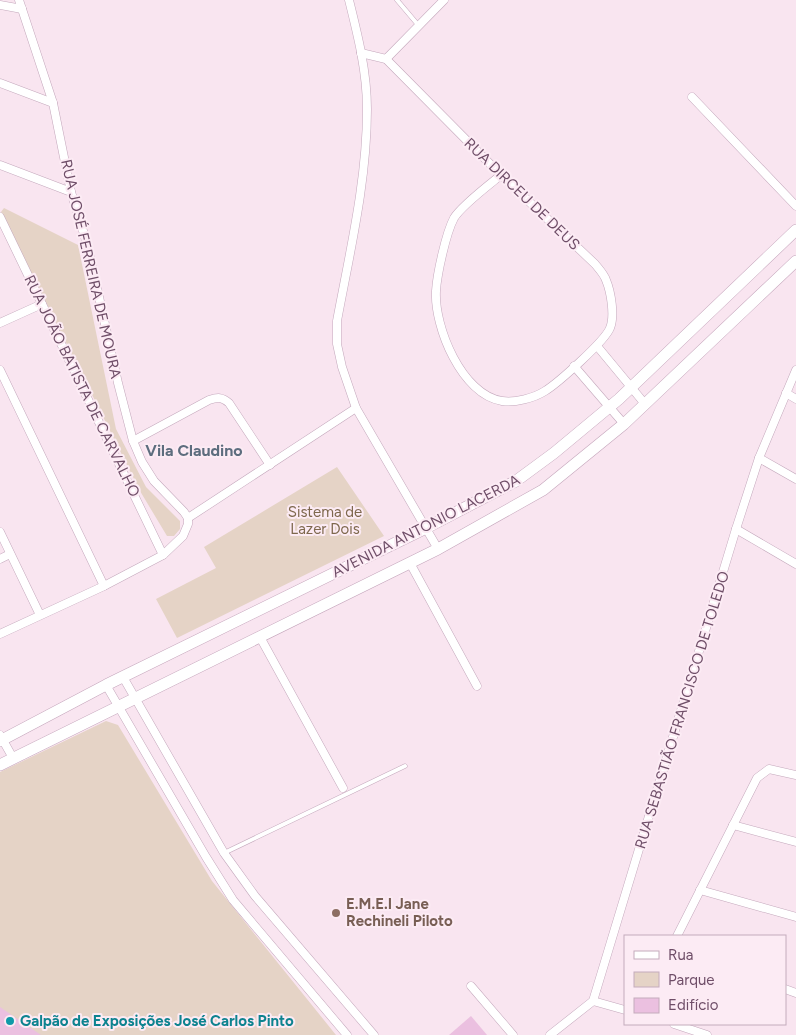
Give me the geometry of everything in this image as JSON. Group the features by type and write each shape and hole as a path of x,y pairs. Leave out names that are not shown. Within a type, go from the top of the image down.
{"main road":[{"name":"AVENIDA ANTONIO LACERDA","path":"1,738 426,528 516,481 554,453 609,407 796,230"},
{"name":"AVENIDA ANTONIO LACERDA","path":"0,764 438,549 543,490 624,424 796,261"}],"street":[{"name":"RUA JOSÉ FERREIRA DE MOURA","path":"19,0 53,103 71,192 88,247 118,383 133,441 142,462 154,481 178,505 188,521"},
{"path":"350,0 362,53 367,109 362,186 337,321 337,344 342,367 356,408 438,549"},
{"path":"362,53 386,59 444,0"},
{"path":"0,5 22,8"},
{"name":"RUA DIRCEU DE DEUS","path":"386,59 501,174 595,264 606,279 612,304 610,328 597,346 545,392 521,400 502,401 490,397 465,378 441,327 436,292 446,241 455,217 501,174"},
{"path":"0,83 53,103"},
{"path":"692,97 796,206"},
{"path":"0,165 71,192"},
{"name":"RUA JOÃO BATISTA DE CARVALHO","path":"0,217 163,555"},
{"path":"0,323 42,304"},
{"path":"597,346 645,404"},
{"path":"574,366 624,424"},
{"path":"0,370 104,586"},
{"name":"RUA SEBASTIÃO FRANCISCO DE TOLEDO","path":"593,1000 736,529 759,458 796,370"},
{"path":"786,393 796,399"},
{"path":"133,441 209,400 218,397 224,398 270,464"},
{"path":"0,634 104,586 163,555 183,536 188,521 270,464 356,408"},
{"path":"759,458 796,479"},
{"path":"736,529 796,564"},
{"path":"0,532 40,615"},
{"path":"0,559 10,554"},
{"path":"410,562 477,686"},
{"path":"260,637 343,788"},
{"path":"123,677 224,852 255,896 374,1035"},
{"path":"106,685 206,858 233,900 347,1035"},
{"path":"1,738 13,758"},
{"path":"678,935 757,778 769,769 796,775"},
{"path":"733,825 796,842"},
{"path":"700,890 796,916"},
{"path":"471,986 513,1035"},
{"path":"550,1035 593,1000 624,1010"},
{"path":"678,1035 677,1025 707,1035"}],"lane":[{"path":"397,0 419,26"},
{"path":"224,852 404,766"}],"green space":[{"path":"4,208 78,245 116,429 146,487 180,521 180,529 174,536 167,536 140,491 1,212"},
{"name":"Sistema de Lazer Dois","path":"337,467 384,536 177,638 156,599 216,568 204,547"},
{"path":"106,721 118,725 212,881 336,1035 0,1035 0,772"}],"building":[{"name":"Galpão de Exposições José Carlos Pinto","path":"0,1007 41,1035 0,1035"},
{"path":"471,1016 487,1035 449,1035"}],"place":[{"name":"E.M.E.I Jane Rechineli Piloto","path":"336,913"},
{"name":"Galpão de Exposições José Carlos Pinto","path":"10,1021"}],"district":[{"name":"Vila Claudino","path":"194,450"}]}
